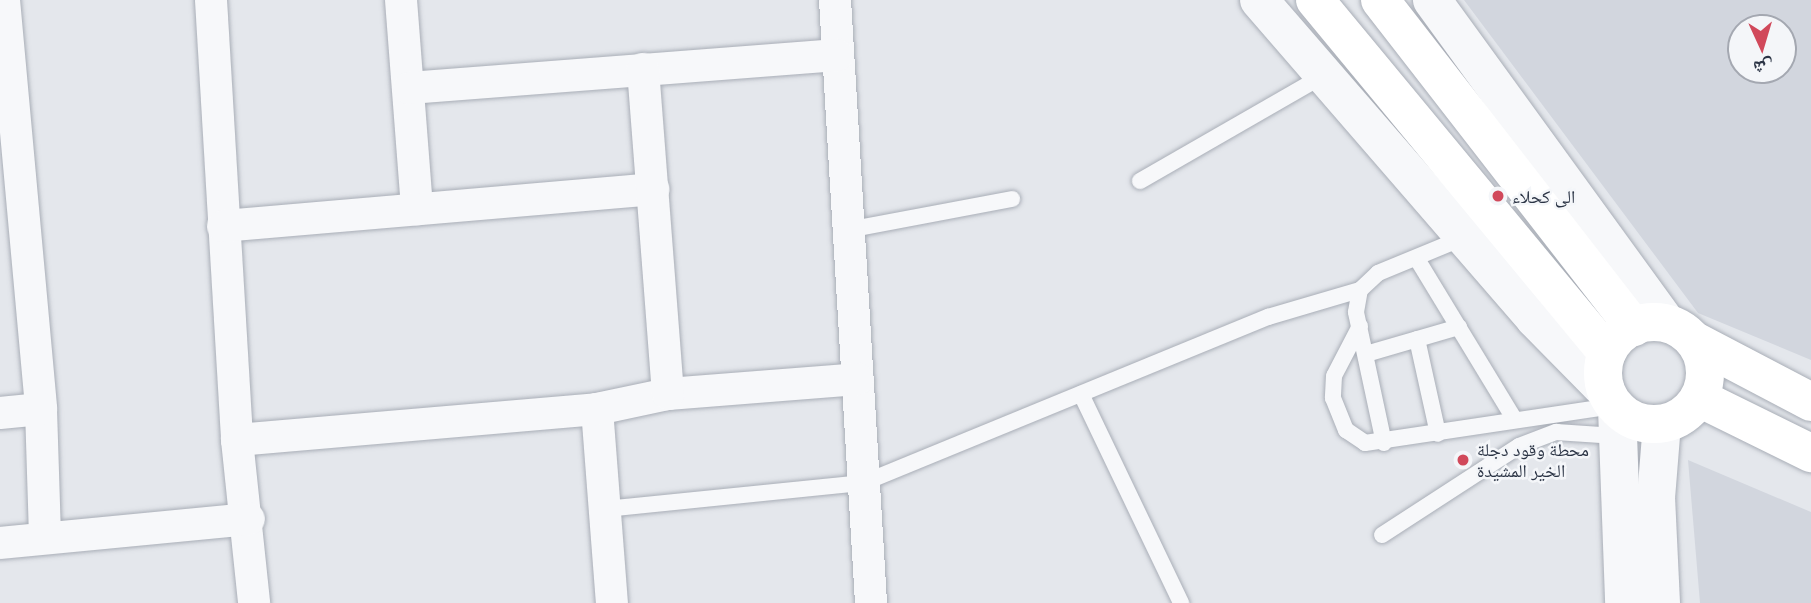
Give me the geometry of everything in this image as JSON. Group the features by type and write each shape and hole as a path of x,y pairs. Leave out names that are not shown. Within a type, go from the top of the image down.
{"main road":[{"path":"1315,0 1607,353 1613,409 1639,422 1662,424 1699,398 1706,369 1665,330 1380,0"},
{"path":"1607,353 1665,330 1811,402"},
{"path":"1699,398 1811,453"}],"street":[{"path":"4,0 41,409 45,538"},
{"path":"211,0 237,440 249,519 254,603"},
{"path":"401,0 417,209"},
{"path":"835,0 871,603"},
{"path":"1259,0 1613,409 1623,603"},
{"path":"1432,0 1665,330"},
{"path":"409,88 838,55"},
{"path":"643,69 668,394"},
{"path":"223,226 653,190"},
{"path":"237,440 597,409 668,394 857,379"},
{"path":"0,414 41,409"},
{"path":"597,409 612,603"},
{"path":"1661,603 1656,498 1662,424"},
{"path":"0,543 249,519"}],"lane":[{"path":"1140,181 1324,75"},
{"path":"848,230 1012,199"},
{"path":"606,509 863,483 1268,317 1360,290 1378,273 1463,238"},
{"path":"1417,259 1515,421"},
{"path":"1360,290 1360,326 1384,443"},
{"path":"1360,326 1334,376 1333,398 1354,438 1384,443 1515,421 1613,409"},
{"path":"1366,354 1459,327"},
{"path":"1417,340 1438,434"},
{"path":"1082,394 1181,603"},
{"path":"1382,534 1519,446 1613,409"}],"shaded area":[{"path":"1464,0 1811,0 1811,360 1698,313"},
{"path":"1688,460 1811,512 1811,603 1700,603"}],"place":[{"name":"الى كحلاء","path":"1498,196"},
{"name":"محطة وقود دجلة الخير المشيدة","path":"1463,460"}]}
